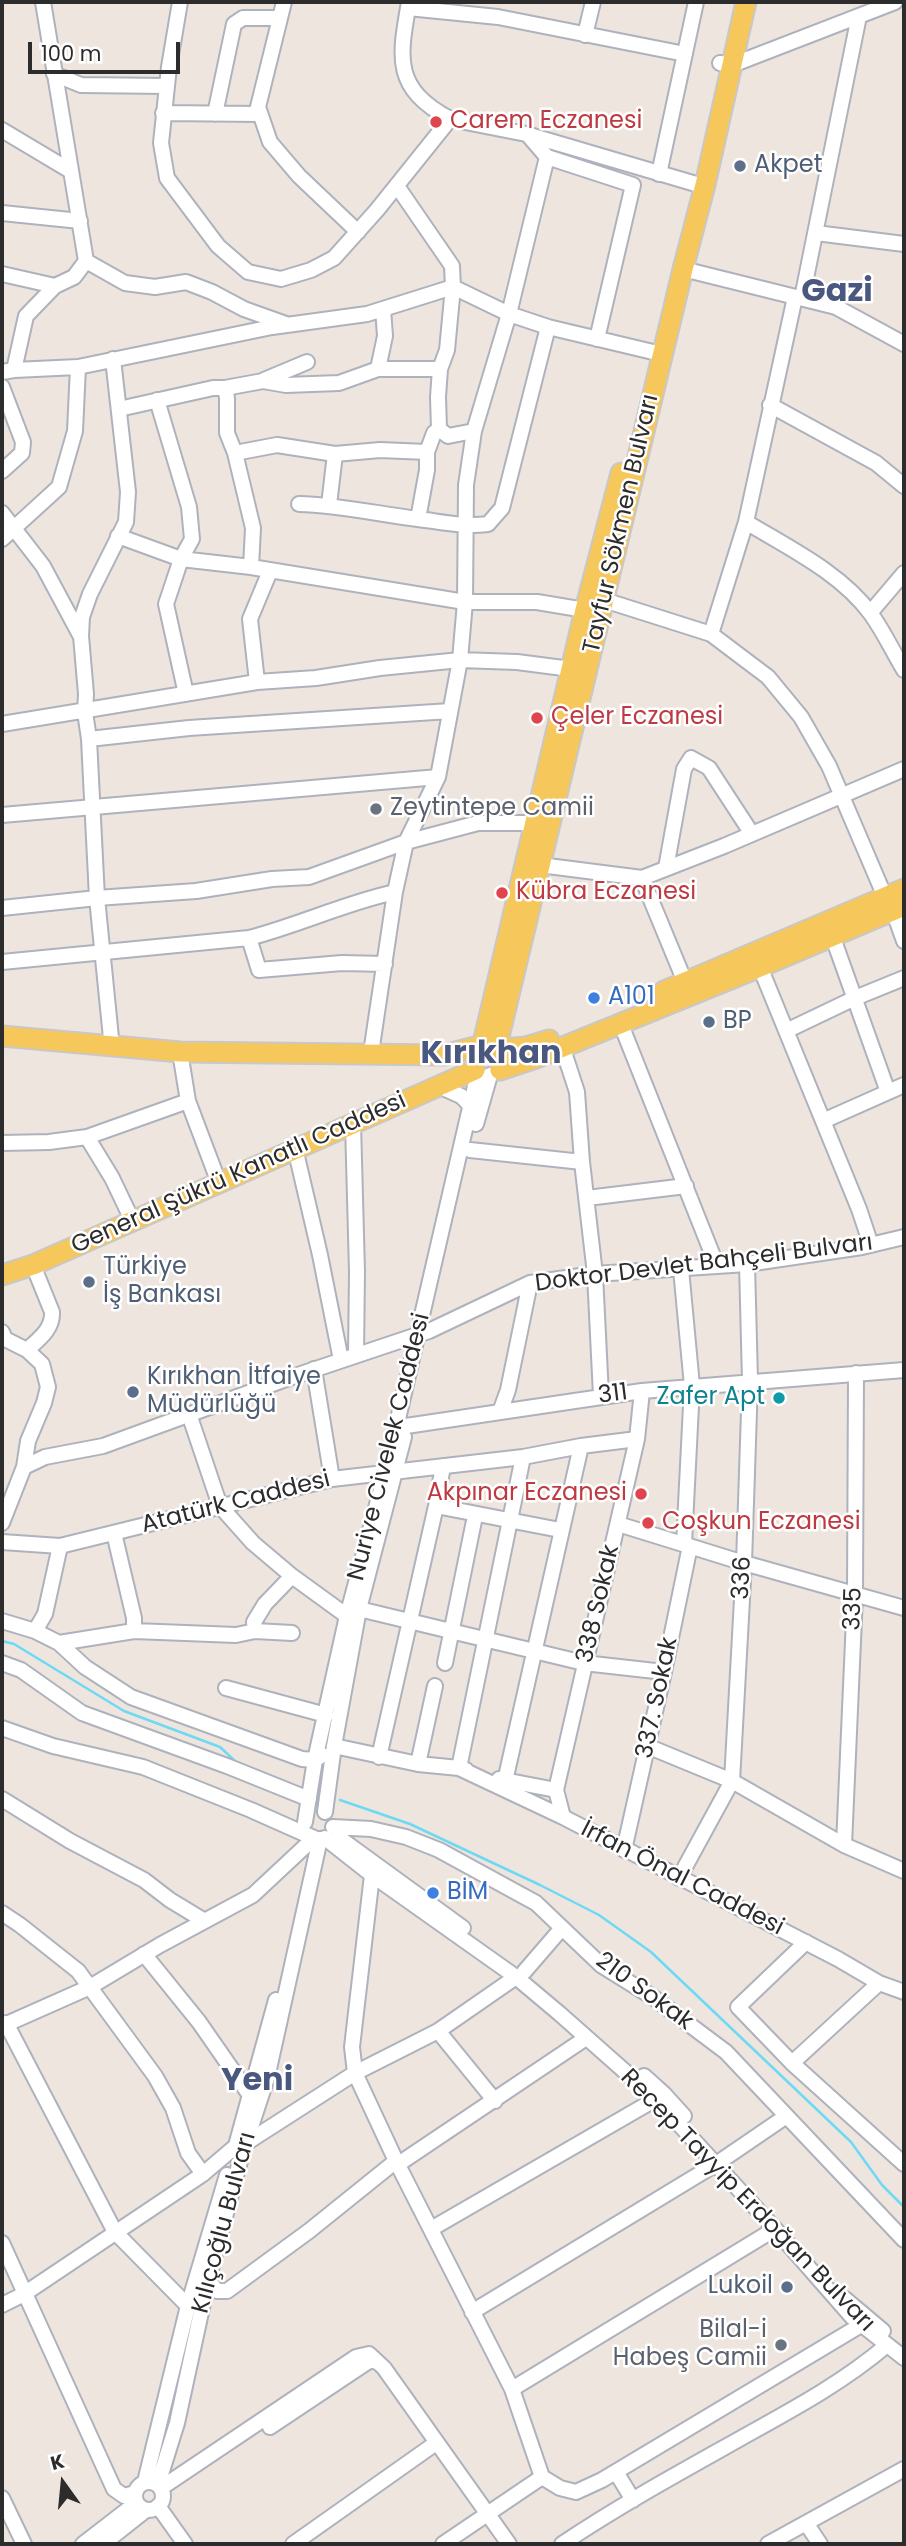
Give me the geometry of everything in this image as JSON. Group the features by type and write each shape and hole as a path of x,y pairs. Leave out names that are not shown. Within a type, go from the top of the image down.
{"main road":[{"name":"Tayfur Sökmen Bulvarı","path":"489,1046 540,865 705,185 726,64 733,2"},
{"name":"Tayfur Sökmen Bulvarı","path":"489,1046 534,822 585,610 726,64 746,2"},
{"path":"2,1037 180,1052 444,1055 489,1046 526,1047 555,1038 685,982 894,904 904,889"},
{"name":"General Şükrü Kanatlı Caddesi","path":"2,1275 33,1265 295,1148 441,1087 562,1046 760,967 894,904"},
{"name":"Nuriye Civelek Caddesi","path":"489,1046 504,1057 486,1072 471,1059 489,1046"}],"street":[{"path":"43,2 86,261 74,277 55,286 26,316 8,371 78,368 287,325 367,314 453,287 509,314 548,327 653,352"},
{"path":"180,2 163,113 161,143 167,178 218,246 248,272 281,279 311,270 334,258 397,186 450,119"},
{"path":"284,2 258,107 260,114 270,142 299,176 358,232"},
{"path":"498,17 501,2"},
{"path":"585,36 593,2"},
{"path":"659,174 696,2"},
{"path":"726,64 895,2"},
{"path":"685,54 498,17 408,5 402,65 407,83 429,107 450,119 528,135 696,184"},
{"path":"711,634 746,522 770,405 816,233 859,16"},
{"path":"215,114 234,24 243,18 280,18"},
{"path":"54,74 81,85 167,86"},
{"path":"163,113 260,114"},
{"path":"2,130 69,170"},
{"path":"528,135 547,157 633,185 597,339"},
{"path":"371,1053 395,892 406,842 438,777 460,660 465,602 466,485 474,431 509,314 547,157"},
{"path":"397,186 452,266 453,287 447,350 440,369 439,429"},
{"path":"2,213 80,220"},
{"path":"816,233 904,244"},
{"path":"86,261 125,283 155,287 186,282 244,309 287,325"},
{"path":"683,269 836,307 904,344"},
{"path":"2,274 55,286"},
{"path":"378,369 385,336 383,309"},
{"path":"299,504 329,505 389,517 466,527 488,524 502,508 548,327"},
{"path":"112,1048 97,898 81,636 82,617 126,522 128,492 113,359"},
{"path":"119,409 263,380 307,362"},
{"path":"2,539 59,487 75,431 78,368"},
{"path":"263,380 286,385 339,383 378,369 440,369"},
{"path":"2,387 23,442 22,453 2,471"},
{"path":"225,388 227,433 253,528 251,568"},
{"path":"157,401 189,507 192,539 181,559 166,604 186,694"},
{"path":"770,405 876,463 904,486"},
{"path":"439,429 448,436 474,431"},
{"path":"418,519 427,470 427,452 434,433 439,429"},
{"path":"234,453 277,445 335,454 380,450 427,452"},
{"path":"329,505 335,454"},
{"path":"2,513 43,566 81,636"},
{"path":"746,522 840,582 870,613 904,670"},
{"path":"118,536 181,559 465,602 537,602 585,610"},
{"path":"257,682 250,620 270,571"},
{"path":"870,613 904,573"},
{"path":"604,600 711,634 768,677 801,717 829,766 894,904 904,941"},
{"path":"2,724 257,682 316,678 460,660 517,662 571,669"},
{"path":"89,739 189,727 450,711"},
{"path":"666,868 684,769 691,758 709,768 752,834"},
{"path":"540,865 642,878 904,769"},
{"path":"2,815 438,777"},
{"path":"2,908 196,891 272,879 309,877 406,842 478,823 534,822"},
{"path":"642,878 685,982"},
{"path":"2,962 250,938 286,929 361,900 395,892"},
{"path":"832,935 888,1092"},
{"path":"250,938 259,970 342,962 385,964"},
{"path":"760,967 859,1209 871,1245"},
{"path":"786,1031 904,978"},
{"path":"620,1022 717,1266"},
{"path":"562,1046 577,1092 595,1275 601,1396"},
{"path":"180,1052 188,1101 219,1183"},
{"name":"Nuriye Civelek Caddesi","path":"391,1472 406,1426 471,1106 486,1072"},
{"name":"Nuriye Civelek Caddesi","path":"305,1822 326,1715 391,1472 470,1150 486,1072"},
{"path":"823,1121 904,1085"},
{"path":"441,1087 461,1096 471,1106"},
{"path":"2,1143 70,1141 188,1101"},
{"path":"353,1124 356,1355"},
{"path":"87,1137 112,1178 132,1220"},
{"path":"295,1148 341,1360"},
{"path":"470,1150 582,1162"},
{"path":"587,1198 686,1186"},
{"name":"Doktor Devlet Bahçeli Bulvarı","path":"24,1467 45,1457 103,1446 314,1369 424,1333 530,1283 595,1275 747,1264 871,1245 904,1237"},
{"name":"336","path":"679,1878 732,1781 744,1563 750,1381 747,1264"},
{"path":"27,1350 51,1326 53,1319 33,1265"},
{"name":"337. Sokak","path":"624,1850 664,1672 687,1545 692,1386 681,1269"},
{"path":"500,1412 508,1390 530,1283"},
{"path":"2,1332 5,1339 27,1350 42,1364 48,1387 28,1441 24,1467 2,1523"},
{"path":"314,1369 332,1479"},
{"name":"311","path":"406,1426 642,1391 904,1370"},
{"name":"335","path":"844,1844 855,1595 856,1373"},
{"name":"338 Sokak","path":"563,1817 556,1790 637,1439 642,1391"},
{"path":"189,1414 220,1506 253,1543 292,1576 353,1612 584,1663 664,1672"},
{"name":"Atatürk Caddesi","path":"2,1542 60,1545 332,1479 523,1457 637,1439"},
{"path":"505,1781 580,1446"},
{"path":"459,1768 523,1457"},
{"path":"379,1757 443,1466"},
{"path":"436,1507 560,1531"},
{"path":"444,1664 475,1516"},
{"path":"618,1524 904,1608"},
{"path":"114,1533 130,1600 134,1631"},
{"path":"35,1631 45,1614 60,1545"},
{"path":"255,1631 254,1622 265,1604 292,1576"},
{"name":"Nuriye Civelek Caddesi","path":"325,1812 353,1612"},
{"path":"2,1621 35,1631 59,1643 85,1667 131,1697 302,1759 316,1760 334,1746"},
{"path":"59,1643 134,1631 236,1635 255,1631 292,1633"},
{"path":"2,1663 21,1670 82,1713 228,1766 309,1800"},
{"path":"418,1764 435,1686"},
{"path":"226,1688 326,1715"},
{"path":"2,1728 53,1746 143,1767 251,1810 325,1835"},
{"name":"İrfan Önal Caddesi","path":"334,1746 418,1764 459,1768 505,1781 556,1790"},
{"path":"647,1746 732,1781 844,1844 904,1871"},
{"name":"İrfan Önal Caddesi","path":"459,1768 563,1817 806,1942 879,1983 904,1992"},
{"path":"2,1799 70,1841 144,1880 203,1920"},
{"path":"188,2306 115,2232 4,2024 90,1987 203,1920 253,1895 325,1835 331,1817 320,1811 311,1813 305,1822 306,1832 325,1835"},
{"name":"210 Sokak","path":"325,1835 371,1829 406,1837 439,1850 536,1903 601,1965 654,1998 726,2052 904,2240"},
{"name":"Recep Tayyip Erdoğan Bulvarı","path":"325,1835 372,1875 520,1975 656,2099 796,2238 846,2300 904,2348"},
{"name":"Recep Tayyip Erdoğan Bulvarı","path":"325,1835 520,1975 664,2094 775,2229 861,2325 904,2358"},
{"name":"Kılıçoğlu Bulvarı","path":"150,2495 177,2423 241,2144 249,2094 325,1835"},
{"name":"Kılıçoğlu Bulvarı","path":"150,2495 188,2306 241,2144 267,2078 325,1835"},
{"path":"372,1875 352,2047 355,2073 396,2163 512,2389 542,2477 561,2488 576,2492 616,2472 861,2325"},
{"path":"2,1913 20,1924 78,1972 90,1987 155,2076 173,2108 188,2153 203,2174"},
{"path":"2,2305 24,2294 203,2174 241,2144 355,2073 438,2031 520,1975 562,1928"},
{"path":"806,1942 738,2007 792,2063 904,2164"},
{"path":"144,1954 199,2022 249,2094"},
{"path":"792,2063 879,1983"},
{"path":"438,2031 495,2101"},
{"path":"208,2280 217,2291 227,2291 396,2163 495,2101 586,2038"},
{"path":"431,2230 656,2099"},
{"path":"472,2312 719,2162 785,2117"},
{"path":"512,2389 775,2229"},
{"path":"2,2243 114,2489 124,2496 150,2495"},
{"path":"562,2544 819,2393 866,2363 887,2345"},
{"path":"83,2544 150,2495 362,2354 369,2354 384,2368 509,2544"},
{"path":"293,2544 436,2443"},
{"path":"768,2544 904,2469"},
{"path":"616,2472 633,2500"},
{"path":"443,2544 542,2477"},
{"path":"103,2544 150,2495"},
{"path":"150,2495 185,2544"},
{"path":"2,2498 24,2544"},
{"path":"806,2523 820,2544"}],"waterway":[{"path":"2,1641 14,1644 124,1711 220,1747 236,1762"},
{"path":"340,1800 410,1824 540,1885 599,1915 651,1952 851,2142 882,2185 904,2207"}],"place":[{"name":"Carem Eczanesi","path":"436,122"},
{"name":"Akpet","path":"740,166"},
{"name":"Çeler Eczanesi","path":"537,718"},
{"name":"Zeytintepe Camii","path":"376,809"},
{"name":"Kübra Eczanesi","path":"502,893"},
{"name":"A101","path":"594,998"},
{"name":"BP","path":"709,1022"},
{"name":"Türkiye İş Bankası","path":"89,1282"},
{"name":"Kırıkhan İtfaiye Müdürlüğü","path":"133,1392"},
{"name":"Zafer Apt","path":"779,1398"},
{"name":"Akpınar Eczanesi","path":"641,1494"},
{"name":"Coşkun Eczanesi","path":"648,1523"},
{"name":"BİM","path":"433,1893"},
{"name":"Lukoil","path":"787,2287"},
{"name":"Bilal-i Habeş Camii","path":"781,2345"}],"district":[{"name":"Gazi","path":"837,293"},
{"name":"Kırıkhan","path":"491,1055"},
{"name":"Yeni","path":"257,2082"}]}
